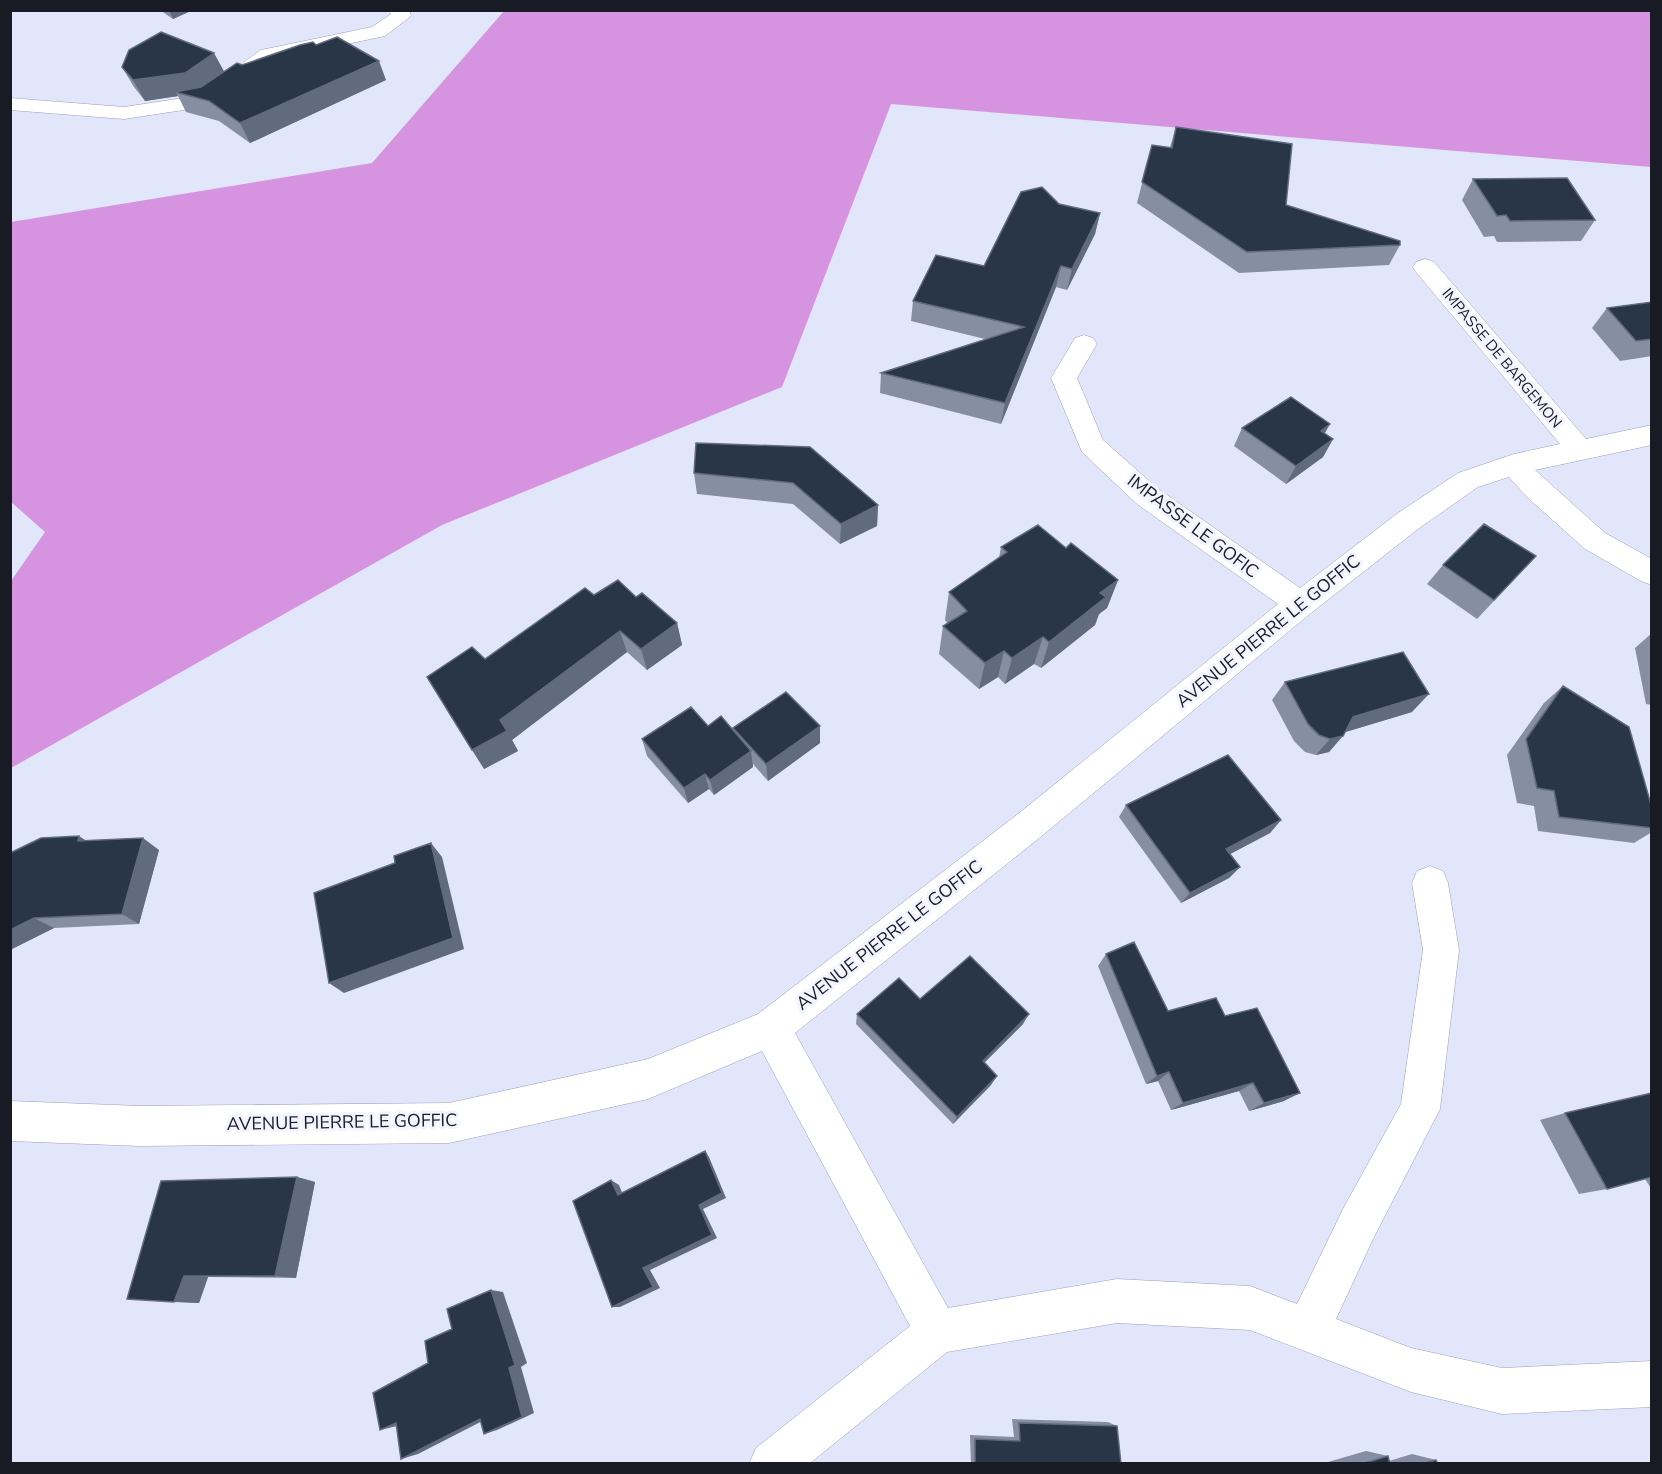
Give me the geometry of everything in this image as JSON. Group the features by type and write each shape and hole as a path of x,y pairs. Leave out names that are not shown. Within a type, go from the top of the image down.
{"street":[{"path":"10,104 124,113 203,101 268,54 378,32 400,16 399,10"},
{"name":"IMPASSE DE BARGEMON","path":"1425,267 1580,450"},
{"name":"IMPASSE LE GOFIC","path":"1084,344 1064,378 1092,446 1148,496 1300,604"},
{"name":"AVENUE PIERRE LE GOFFIC","path":"10,1121 140,1126 449,1123 648,1079 771,1028 1026,828 1300,604 1408,521 1468,480 1514,464 1652,435"},
{"path":"1514,464 1537,490 1595,541 1652,573"},
{"path":"1308,1330 1359,1222 1420,1109 1441,950 1430,883"},
{"path":"771,1028 937,1332"},
{"path":"772,1464 937,1332 1117,1301 1250,1308 1411,1370 1502,1390 1652,1384"}],"shaded area":[{"path":"504,11 1651,11 1651,167 891,104 782,387 442,525 11,768 11,581 45,532 11,502 11,222 372,163"}],"building":[{"path":"161,32 214,53 185,73 133,80 122,67 129,50"},
{"path":"337,37 379,61 240,123 209,101 175,92 201,87 237,63 242,65 300,45 313,42 316,45"},
{"path":"1176,127 1292,144 1286,205 1400,241 1400,245 1247,252 1142,182 1152,145 1172,148"},
{"path":"1567,178 1595,220 1510,221 1506,215 1497,216 1473,179"},
{"path":"1042,187 1059,204 1100,213 1072,269 1061,266 1005,403 881,373 1024,327 913,301 936,255 984,266 1021,192"},
{"path":"1652,302 1652,339 1636,341 1607,308"},
{"path":"1291,397 1330,424 1321,431 1333,439 1296,466 1242,428"},
{"path":"696,443 810,447 878,505 841,524 793,483 694,473"},
{"path":"1484,524 1536,556 1494,600 1443,565"},
{"path":"1038,525 1066,548 1071,543 1118,580 1100,593 1106,597 1049,642 1043,637 1012,658 1004,651 985,663 943,626 967,611 949,592 1007,552 1001,547"},
{"path":"618,580 636,597 642,593 677,623 641,649 620,631 500,720 507,731 472,750 427,677 472,647 485,659 585,588 594,595"},
{"path":"1403,652 1429,694 1353,717 1343,736 1330,739 1319,735 1308,724 1285,682"},
{"path":"1563,686 1629,727 1652,808 1652,828 1559,817 1554,791 1537,788 1526,739"},
{"path":"786,692 820,726 766,764 733,728"},
{"path":"691,707 708,726 721,716 751,751 710,780 705,774 684,788 642,739"},
{"path":"1228,755 1281,820 1226,849 1240,867 1190,893 1126,805"},
{"path":"79,836 78,841 143,838 122,914 34,918 10,930 10,853 41,838"},
{"path":"431,843 453,938 329,983 314,893 395,863 394,856"},
{"path":"1134,942 1168,1011 1216,998 1225,1016 1257,1008 1300,1093 1264,1103 1253,1083 1183,1103 1169,1072 1157,1076 1106,954"},
{"path":"970,956 1029,1014 983,1061 997,1076 957,1117 857,1014 899,978 920,999"},
{"path":"1652,1093 1652,1177 1607,1189 1565,1113"},
{"path":"705,1151 722,1193 699,1205 712,1235 643,1268 653,1287 612,1307 573,1201 611,1180 618,1195"},
{"path":"297,1177 275,1276 184,1276 174,1302 127,1299 161,1181"},
{"path":"491,1290 515,1365 509,1368 522,1417 484,1434 480,1419 401,1459 396,1423 380,1430 373,1393 428,1363 425,1341 452,1329 447,1309"},
{"path":"1019,1423 1117,1426 1121,1464 975,1464 975,1439 1020,1441"},
{"path":"1388,1456 1390,1464 1362,1464"},
{"path":"1436,1460 1438,1464 1422,1464"}]}
